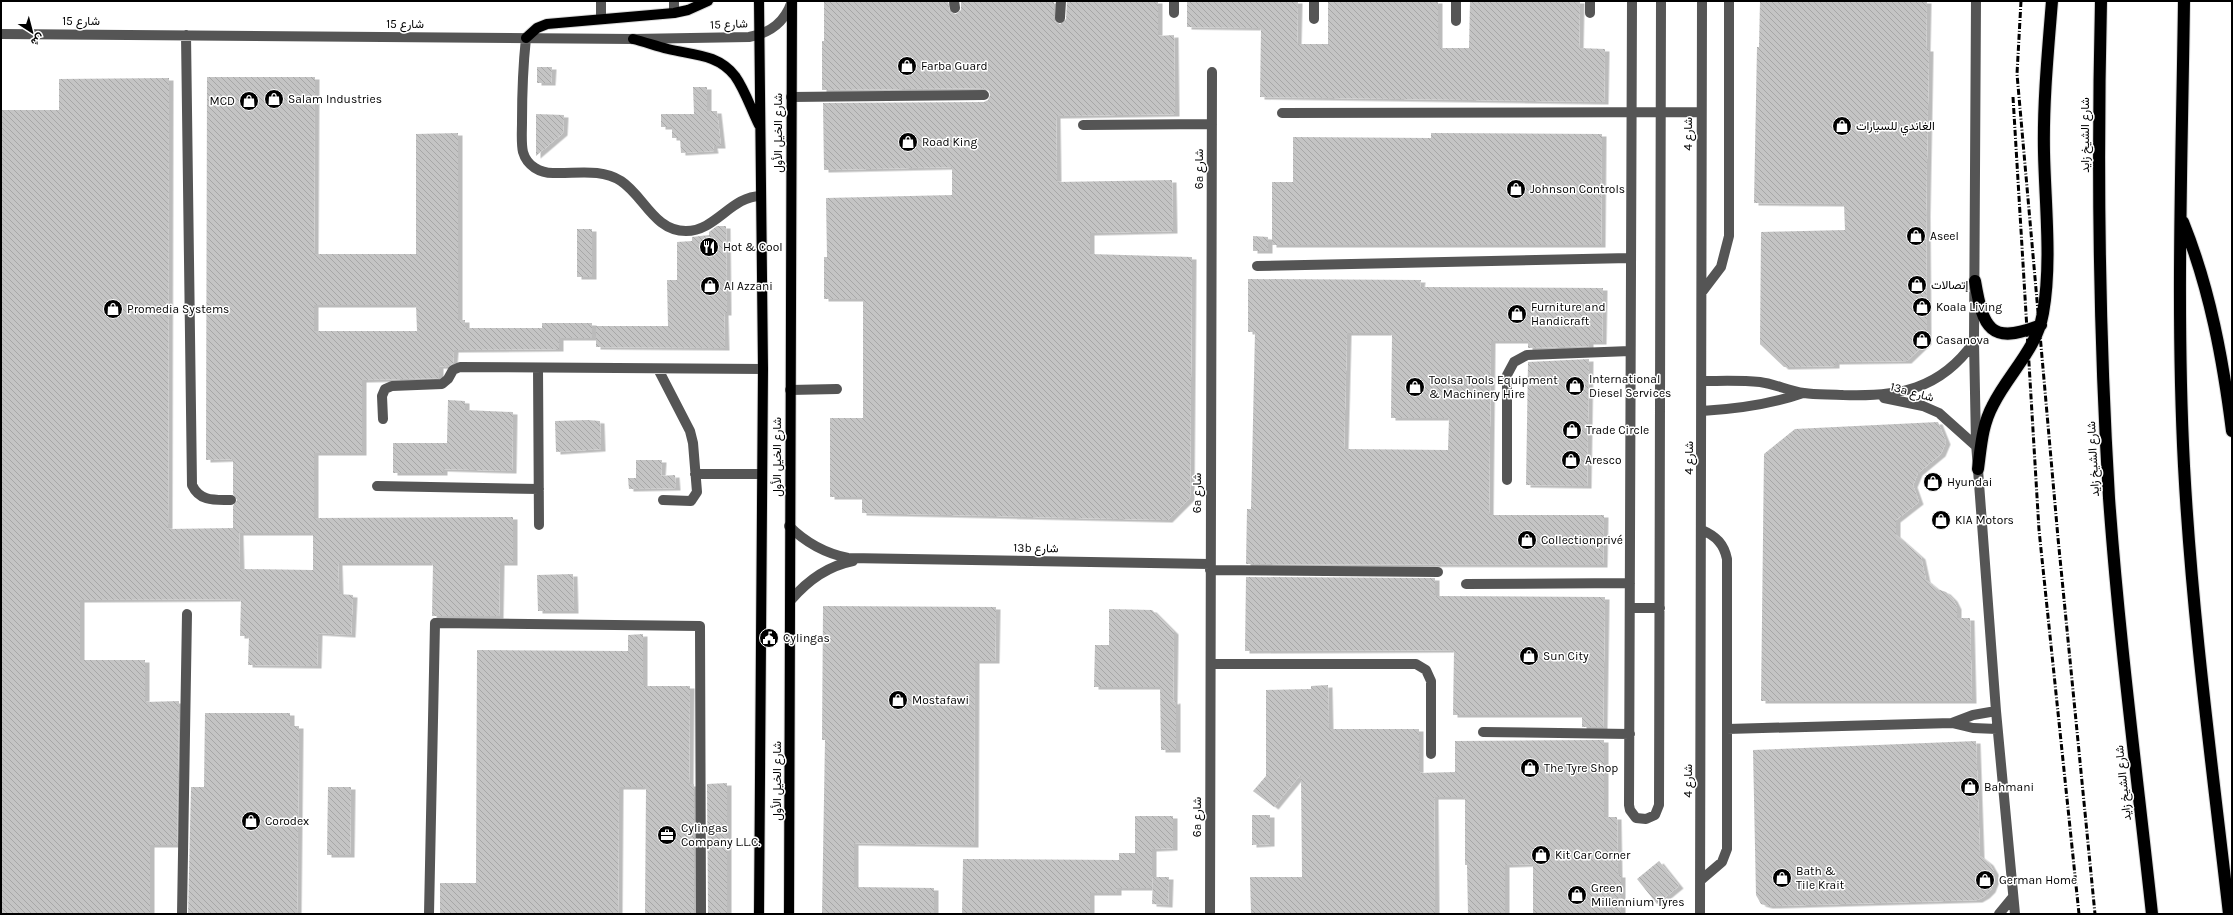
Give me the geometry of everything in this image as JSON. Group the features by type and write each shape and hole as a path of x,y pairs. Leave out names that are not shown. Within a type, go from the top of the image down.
{"highway":[{"path":"1978,469 1988,414 2006,382 2033,343 2040,325 2047,274 2044,150 2052,1"},
{"name":"شارع الشيخ زايد","path":"2101,1 2099,189 2105,419 2117,597 2152,914"},
{"path":"2184,1 2180,340 2188,527 2193,589 2229,914"},
{"path":"2181,215 2201,269 2224,376 2232,431"},
{"path":"1975,281 1983,316 1988,325 1994,330 2003,335 2014,335 2040,325"}],"main road":[{"path":"526,38 542,25 674,13 688,10 708,1"},
{"name":"شارع الخيل الأول","path":"759,1 763,369 759,914"},
{"name":"شارع الخيل الأول","path":"789,914 791,600 789,526 792,1"},
{"path":"633,39 668,49 704,55 721,63 737,80 760,128"}],"street":[{"path":"600,1 600,19"},
{"path":"674,1 674,13"},
{"name":"شارع 15","path":"1,34 633,39 749,37 760,35 777,26 789,10 792,1"},
{"path":"1060,1 1060,18"},
{"path":"1174,1 1174,13"},
{"path":"1314,1 1314,19"},
{"path":"1456,1 1456,21"},
{"path":"1590,1 1590,13"},
{"path":"1632,1 1630,258 1630,810 1636,818 1646,820 1655,814 1659,805 1661,1"},
{"name":"شارع 4","path":"1700,914 1702,1"},
{"path":"1702,292 1721,267 1729,236 1728,1"},
{"path":"1976,1 1974,342 1977,447 1997,729 2015,914"},
{"path":"186,35 192,485 195,491 204,499 231,500"},
{"path":"526,38 522,81 522,144 526,159 538,170 554,174 594,172 617,178 636,193 663,224 680,230 699,229 740,201 761,196"},
{"name":"6a شارع","path":"1210,914 1212,72"},
{"path":"791,97 984,95"},
{"path":"1282,113 1701,112"},
{"path":"1083,125 1212,124"},
{"path":"1257,266 1630,258"},
{"name":"13a شارع","path":"1702,381 1759,382 1803,393 1876,396 1903,392 1929,383 1952,369 1974,342"},
{"path":"1507,480 1507,375 1514,362 1527,355 1630,351"},
{"path":"383,419 383,392 388,387 442,384 448,379 453,370 460,367 763,369"},
{"path":"538,368 539,525"},
{"path":"658,369 690,431 693,443 697,492 694,499 688,502 663,500"},
{"path":"790,390 837,389"},
{"name":"13a شارع","path":"1702,411 1744,408 1784,400 1803,393"},
{"name":"13a شارع","path":"1876,396 1931,409 1948,419 1977,447"},
{"path":"695,474 762,474"},
{"path":"377,486 539,489"},
{"name":"13b شارع","path":"789,526 798,535 821,550 834,555 861,559 1438,572"},
{"path":"1701,880 1722,862 1727,848 1727,559 1725,551 1716,538 1702,530"},
{"name":"13b شارع","path":"791,600 800,589 822,572 848,562 861,559"},
{"path":"1466,584 1630,583"},
{"path":"1630,608 1660,608"},
{"path":"182,914 187,614"},
{"path":"429,914 435,624 700,626 701,914"},
{"path":"1211,664 1416,664 1426,670 1431,681 1431,754"},
{"path":"1952,723 1973,715 1996,711"},
{"path":"1726,729 1952,723 1973,728 1997,729"},
{"path":"1483,732 1630,734"},
{"path":"1999,914 2013,897"}],"building":[{"path":"824,1 948,1 950,12 956,14 961,10 961,1 1054,1 1054,21 1060,24 1066,19 1067,1 1158,1 1158,36 1174,35 1175,114 1056,116 1057,182 1172,180 1173,231 1090,233 1090,254 1192,257 1190,498 1168,520 862,513 862,497 830,497 830,418 863,418 863,299 824,299 824,257 827,257 826,198 952,195 952,167 824,170 823,103 984,102 988,100 990,95 989,91 984,88 822,90"},
{"path":"1187,1 1298,1 1297,44 1328,44 1328,1 1438,1 1438,48 1469,48 1470,1 1580,1 1579,48 1605,49 1604,102 1260,97 1261,28 1187,27"},
{"path":"1760,1 1927,1 1926,49 1929,49 1926,214 1927,342 1907,361 1835,362 1835,366 1784,367 1760,344 1761,232 1845,230 1844,204 1754,203 1757,47 1759,47"},
{"path":"537,67 552,67 551,83 537,83"},
{"path":"207,77 315,77 314,254 416,254 416,134 458,133 458,320 465,320 465,328 542,328 542,323 592,323 592,338 559,338 559,349 454,350 453,363 448,367 439,366 439,378 362,380 362,453 314,453 314,518 513,517 513,563 500,563 499,616 432,616 433,563 338,563 339,594 353,595 351,635 318,633 317,666 248,665 249,636 240,636 241,599 80,600 80,660 145,660 145,702 179,701 177,845 150,845 150,914 1,914 1,110 59,110 59,79 169,78 168,529 233,528 233,506 237,500 233,494 233,459 206,460","holes":["314,305 416,305 417,331 314,331","239,533 313,533 313,570 240,569"]},
{"path":"693,87 707,87 707,111 717,111 721,146 713,146 714,151 681,153 680,138 672,138 672,127 661,127 661,114 694,114"},
{"path":"536,114 564,115 563,133 536,156"},
{"path":"1431,133 1602,134 1601,245 1272,245 1272,182 1293,182 1293,137 1431,138"},
{"path":"717,226 726,226 727,313 724,313 725,348 596,347 596,326 668,326 667,280 677,280 677,242 692,241 692,237 709,235 709,232"},
{"path":"577,229 592,229 592,277 577,277"},
{"path":"1253,236 1268,237 1268,251 1253,251"},
{"path":"1248,279 1421,280 1420,287 1603,288 1602,342 1589,342 1589,346 1528,348 1528,341 1491,341 1489,515 1604,515 1603,565 1246,564 1247,509 1251,509 1255,332 1248,332","holes":["1347,333 1392,333 1391,418 1449,418 1448,450 1344,449"]},
{"path":"1589,359 1587,486 1526,485 1528,362"},
{"path":"448,400 465,401 465,410 513,412 512,471 443,469 443,473 393,473 393,443 447,443"},
{"path":"555,421 600,421 601,449 556,452"},
{"path":"1938,422 1946,442 1941,454 1918,473 1913,485 1919,502 1896,520 1896,535 1921,557 1926,580 1937,589 1946,592 1953,599 1957,607 1957,618 1970,618 1972,701 1761,701 1764,454 1795,429"},
{"path":"636,460 662,460 661,476 675,475 676,488 629,489 628,478 636,478"},
{"path":"573,574 574,611 538,611 537,575"},
{"path":"1246,577 1435,578 1435,596 1605,597 1603,727 1582,727 1582,715 1453,715 1454,650 1245,651"},
{"path":"823,606 996,607 995,661 975,661 974,845 854,843 854,887 934,888 934,914 822,914 825,740 822,740"},
{"path":"1109,609 1152,610 1174,632 1173,702 1176,701 1176,750 1161,750 1160,687 1094,687 1095,645 1109,645"},
{"path":"643,634 643,686 690,686 689,784 694,784 694,914 645,914 646,787 619,787 618,914 440,914 440,883 476,883 477,650 628,651 628,635"},
{"path":"1328,685 1329,729 1419,729 1419,773 1455,772 1455,741 1604,740 1604,817 1617,817 1618,875 1621,875 1621,914 1533,914 1533,864 1505,865 1505,914 1468,914 1467,865 1465,865 1465,797 1434,797 1435,913 1251,914 1250,877 1302,877 1301,774 1274,807 1253,791 1266,776 1266,690 1311,689 1311,686"},
{"path":"205,713 290,713 290,726 299,726 297,914 188,914 191,787 204,787"},
{"path":"1976,741 1980,856 1989,863 1994,872 1994,882 1991,890 1985,896 1978,900 1768,906 1761,904 1756,895 1753,750"},
{"path":"727,783 727,914 708,914 707,784"},
{"path":"328,787 351,787 350,855 327,855"},
{"path":"1252,815 1270,815 1270,844 1252,845"},
{"path":"1135,816 1173,816 1173,848 1152,849 1152,888 1117,888 1117,893 1090,893 1090,914 962,914 963,859 1119,860 1119,853 1135,853"},
{"path":"1659,861 1679,886 1657,904 1637,879"},
{"path":"1153,877 1169,877 1168,905 1152,904"}],"railway":[{"path":"2021,1 2017,74 2058,538 2095,914"},
{"path":"2013,97 2039,530 2079,914"}],"place":[{"name":"Farba Guard","path":"907,66"},
{"name":"Salam Industries","path":"274,99"},
{"name":"MCD","path":"249,101"},
{"name":"الغاندي للسيارات","path":"1842,126"},
{"name":"Road King","path":"908,142"},
{"name":"Johnson Controls","path":"1516,189"},
{"name":"Aseel","path":"1916,236"},
{"name":"Hot & Cool","path":"709,247"},
{"name":"إتصالات","path":"1917,285"},
{"name":"Al Azzani","path":"710,286"},
{"name":"Koala Living","path":"1922,307"},
{"name":"Promedia Systems","path":"113,309"},
{"name":"Furniture and Handicraft","path":"1517,314"},
{"name":"Casanova","path":"1922,340"},
{"name":"International Diesel Services","path":"1575,386"},
{"name":"Toolsa Tools Equipment & Machinery Hire","path":"1415,387"},
{"name":"Trade Circle","path":"1572,430"},
{"name":"Aresco","path":"1571,460"},
{"name":"Hyundai","path":"1933,482"},
{"name":"KIA Motors","path":"1941,520"},
{"name":"Collectionprivé","path":"1527,540"},
{"name":"Cylingas","path":"769,638"},
{"name":"Sun City","path":"1529,656"},
{"name":"Mostafawi","path":"898,700"},
{"name":"The Tyre Shop","path":"1530,768"},
{"name":"Bahmani","path":"1970,787"},
{"name":"Corodex","path":"251,821"},
{"name":"Cylingas Company L.L.C.","path":"667,835"},
{"name":"Kit Car Corner","path":"1541,855"},
{"name":"Bath & Tile Krait","path":"1782,878"},
{"name":"German Home","path":"1985,880"},
{"name":"Green Millennium Tyres","path":"1577,895"}]}
